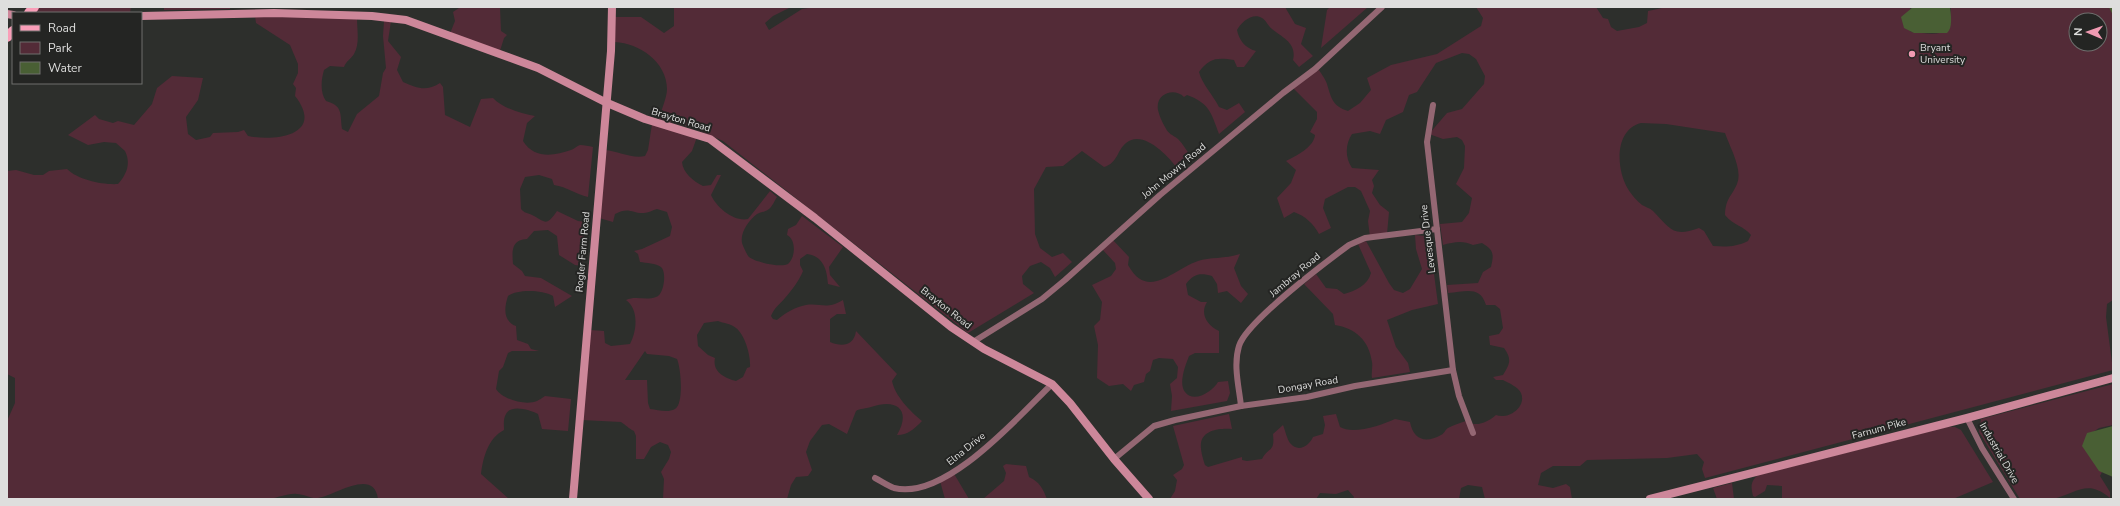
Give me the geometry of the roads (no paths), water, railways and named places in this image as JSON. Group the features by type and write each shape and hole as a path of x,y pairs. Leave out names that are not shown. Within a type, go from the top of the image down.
{"street":[{"name":"Rogler Farm Road","path":"573,499 605,102 611,51 612,7"},
{"name":"John Mowry Road","path":"973,342 1042,299 1160,195 1283,93 1315,69 1382,7"},
{"name":"Brayton Road","path":"142,16 282,14 372,16 406,20 538,68 605,102 645,119 710,138 973,342 1000,358 1052,384 1070,402 1114,459 1149,499"},
{"name":"Levesque Drive","path":"1433,105 1427,142 1453,370"},
{"name":"Jambray Road","path":"1241,406 1236,362 1239,344 1249,329 1267,312 1349,245 1365,238 1436,229"},
{"name":"Dongay Road","path":"1114,459 1154,426 1241,406 1307,397 1355,386 1453,370"},
{"path":"1453,370 1459,396 1473,434"},
{"name":"Farnum Pike","path":"1650,499 1967,418 2113,378"},
{"name":"Elna Drive","path":"875,478 894,488 912,488 937,482 961,468 989,445 1052,384"},
{"name":"Industrial Drive","path":"1967,418 1982,448 2014,499"}],"water":[{"path":"1913,7 1950,7 1951,21 1949,31 1947,33 1914,33 1904,28 1901,17"},
{"path":"2113,426 2113,477 2099,471 2082,446 2087,433"}],"waterway":[{"path":"2110,7 2113,13"}],"place":[{"name":"Bryant University","path":"1912,54"}]}
